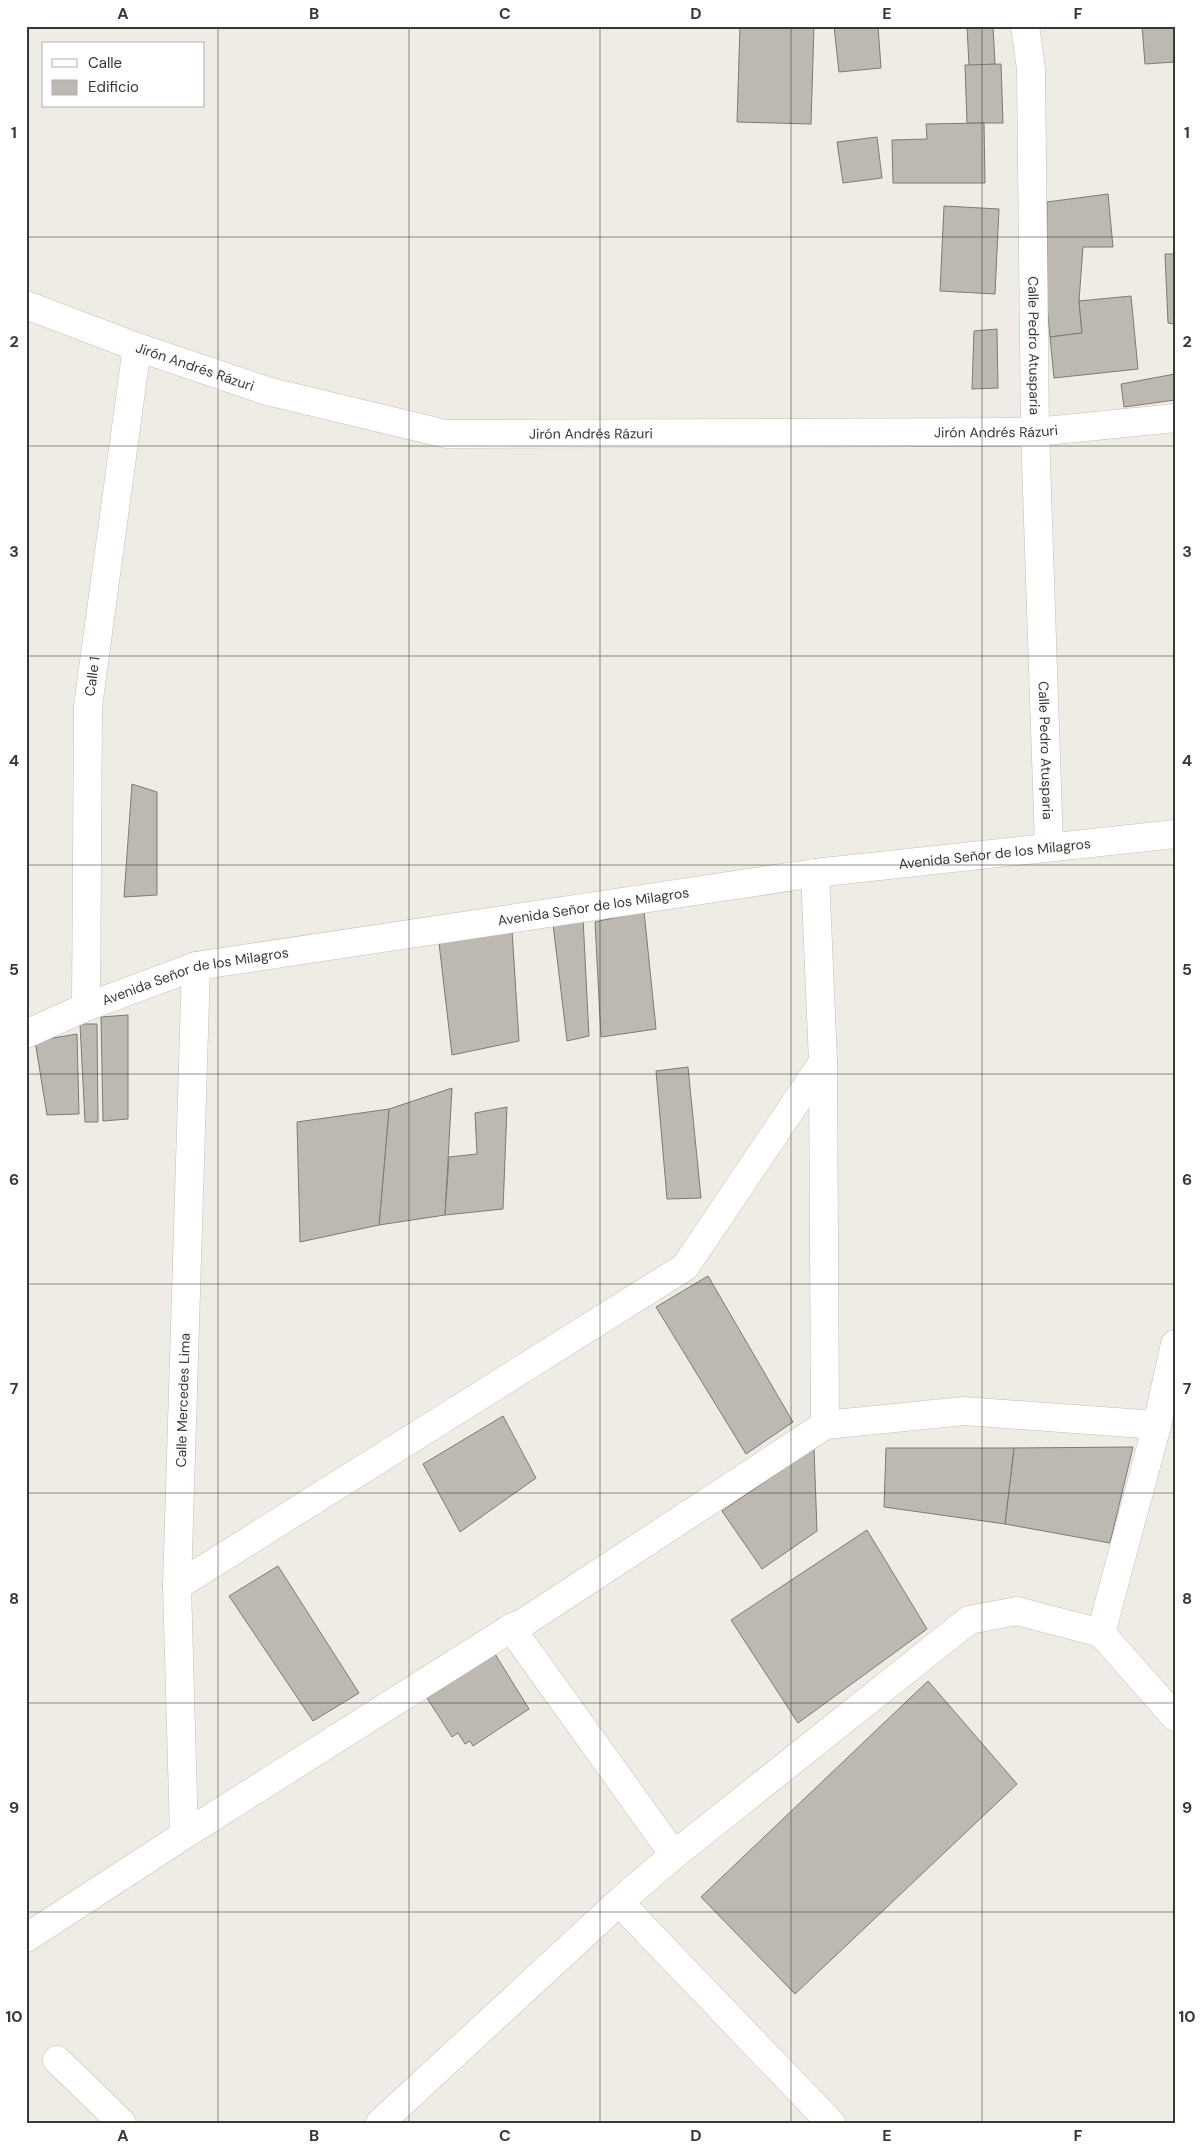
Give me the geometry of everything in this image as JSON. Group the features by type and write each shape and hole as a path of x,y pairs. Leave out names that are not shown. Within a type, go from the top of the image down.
{"street":[{"name":"Calle Pedro Atusparia","path":"1024,26 1031,69 1035,432 1049,846"},
{"name":"Jirón Andrés Rázuri","path":"26,305 137,347 267,391 446,434 1035,432 1175,418"},
{"name":"Calle 1","path":"86,1007 88,706 137,347"},
{"name":"Avenida Señor de los Milagros","path":"26,1034 86,1007 196,966 815,873 1049,846 1175,834"},
{"path":"815,873 823,1062 826,1425"},
{"name":"Calle Mercedes Lima","path":"184,1835 177,1586 196,966"},
{"path":"177,1586 685,1267 823,1062"},
{"path":"1101,1632 1157,1424 1175,1344"},
{"path":"26,1938 184,1835 510,1628 523,1623 826,1425 964,1412 1157,1424"},
{"path":"380,2123 619,1902 970,1620 1017,1611 1101,1632 1175,1717"},
{"path":"510,1628 674,1856"},
{"path":"619,1902 831,2123"},
{"path":"57,2060 122,2123"}],"building":[{"path":"740,26 814,26 811,124 737,122"},
{"path":"834,26 878,26 881,68 839,72"},
{"path":"967,26 993,26 995,64 969,66"},
{"path":"1142,26 1175,26 1175,62 1145,64"},
{"path":"1001,64 1003,123 967,123 965,65"},
{"path":"984,123 985,183 893,183 892,140 927,139 926,124"},
{"path":"877,137 882,178 843,183 837,142"},
{"path":"1108,194 1113,247 1083,247 1079,301 1082,333 1050,337 1047,305 1047,202"},
{"path":"944,206 999,209 995,294 940,291"},
{"path":"1165,254 1175,254 1175,324 1168,323"},
{"path":"1131,296 1138,369 1054,378 1050,337 1082,333 1079,301"},
{"path":"997,329 998,388 972,389 974,331"},
{"path":"1175,374 1175,400 1124,407 1121,384"},
{"path":"132,784 157,792 157,895 124,897"},
{"path":"644,911 656,1029 601,1037 595,922"},
{"path":"583,918 589,1036 567,1041 553,924"},
{"path":"512,930 519,1041 452,1055 439,943"},
{"path":"128,1015 128,1119 103,1121 101,1017"},
{"path":"80,1024 97,1024 98,1122 85,1122"},
{"path":"77,1034 79,1114 47,1115 35,1041"},
{"path":"688,1067 701,1198 667,1199 656,1071"},
{"path":"452,1088 445,1215 379,1225 389,1109"},
{"path":"507,1107 503,1209 445,1215 449,1157 477,1154 475,1113"},
{"path":"389,1109 379,1225 300,1242 297,1122"},
{"path":"708,1276 793,1422 746,1454 656,1307"},
{"path":"503,1416 536,1478 460,1532 423,1464"},
{"path":"1133,1447 1110,1543 1005,1524 1014,1448"},
{"path":"814,1448 817,1531 762,1569 722,1511"},
{"path":"886,1448 1014,1448 1005,1524 884,1507"},
{"path":"867,1530 927,1629 798,1723 731,1620"},
{"path":"278,1566 359,1693 313,1721 229,1596"},
{"path":"495,1654 529,1709 473,1746 470,1741 465,1744 458,1733 452,1737 427,1698"},
{"path":"928,1681 1017,1784 795,1994 701,1897"}]}
